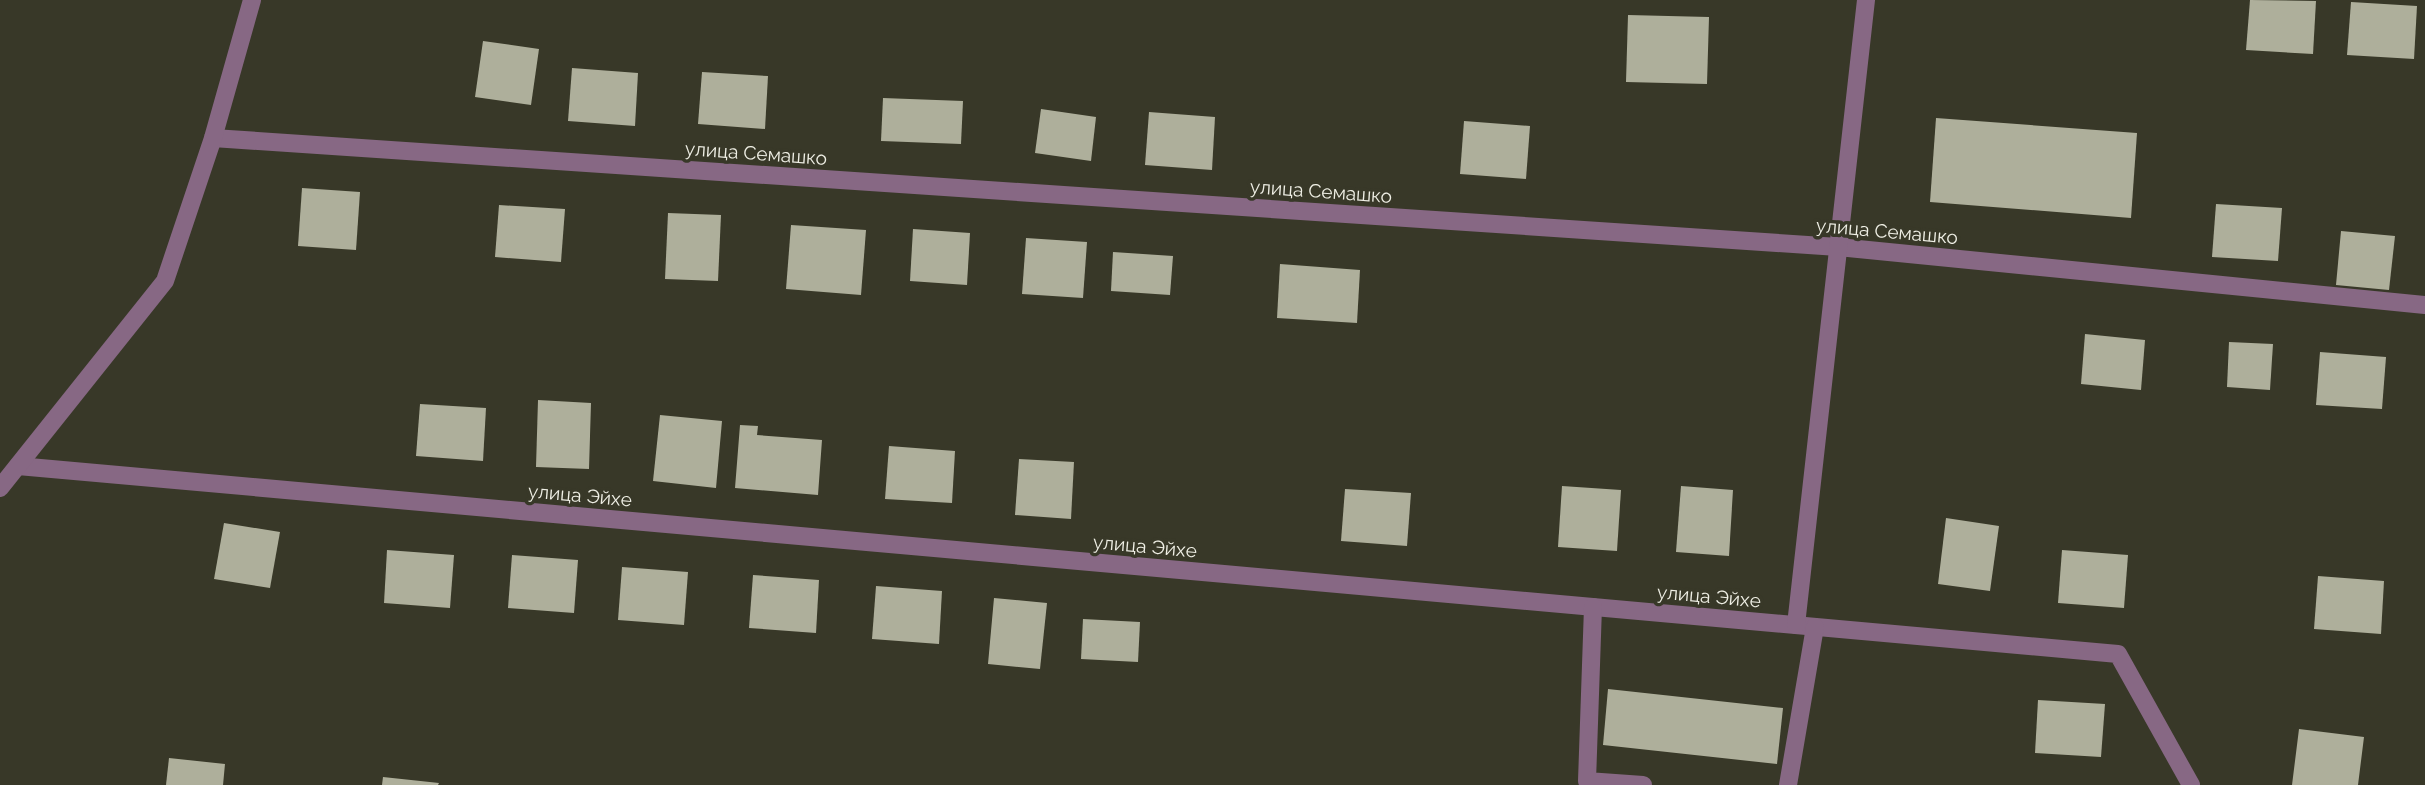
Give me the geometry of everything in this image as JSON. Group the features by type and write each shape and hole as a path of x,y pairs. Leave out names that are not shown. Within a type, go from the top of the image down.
{"street":[{"path":"0,488 165,281 213,138 252,0"},
{"path":"1796,625 1866,0"},
{"name":"улица Семашко","path":"213,138 1838,247 2425,305"},
{"name":"улица Эйхе","path":"18,466 2118,654 2191,785"},
{"path":"1593,607 1587,781 1643,785"},
{"path":"1788,785 1815,627"}],"building":[{"path":"2250,0 2316,1 2313,54 2246,50"},
{"path":"2351,2 2417,6 2414,59 2347,55"},
{"path":"1628,15 1709,17 1707,84 1626,82"},
{"path":"483,41 539,49 531,105 475,97"},
{"path":"572,68 638,73 635,126 568,121"},
{"path":"702,72 768,76 765,129 698,124"},
{"path":"883,98 963,101 961,144 881,141"},
{"path":"1041,109 1096,117 1091,161 1035,153"},
{"path":"1149,112 1215,117 1212,170 1145,165"},
{"path":"1936,118 2137,133 2131,218 1930,202"},
{"path":"1464,121 1530,126 1526,179 1460,174"},
{"path":"302,188 360,192 356,250 298,246"},
{"path":"2216,204 2282,208 2278,261 2212,257"},
{"path":"499,205 565,209 561,262 495,257"},
{"path":"668,213 721,215 718,281 665,279"},
{"path":"791,225 866,230 861,295 786,289"},
{"path":"913,229 970,233 967,285 910,281"},
{"path":"2341,231 2395,236 2389,290 2336,285"},
{"path":"1026,238 1087,242 1083,298 1022,294"},
{"path":"1113,252 1173,256 1170,295 1111,291"},
{"path":"1280,264 1360,270 1357,323 1277,318"},
{"path":"2085,334 2145,340 2141,390 2081,384"},
{"path":"2229,342 2273,344 2270,390 2227,387"},
{"path":"2320,352 2386,357 2382,409 2316,405"},
{"path":"538,400 591,403 589,469 536,467"},
{"path":"420,404 486,408 483,461 416,456"},
{"path":"660,415 722,421 716,488 653,481"},
{"path":"740,425 758,426 757,435 822,440 818,495 735,488"},
{"path":"889,446 955,451 952,503 885,499"},
{"path":"1019,459 1074,462 1071,519 1015,515"},
{"path":"1562,486 1621,490 1617,551 1558,547"},
{"path":"1681,486 1733,490 1729,556 1676,552"},
{"path":"1345,489 1411,493 1407,546 1341,541"},
{"path":"1946,518 1999,526 1990,591 1938,584"},
{"path":"224,523 280,532 270,588 214,579"},
{"path":"387,550 454,555 450,608 384,603"},
{"path":"2062,550 2128,555 2124,608 2058,603"},
{"path":"512,555 578,560 574,613 508,608"},
{"path":"622,567 688,572 684,625 618,620"},
{"path":"753,575 819,580 816,633 749,628"},
{"path":"2318,576 2384,581 2381,634 2314,629"},
{"path":"876,586 942,591 939,644 872,639"},
{"path":"994,598 1047,603 1040,669 988,664"},
{"path":"1083,619 1140,622 1138,662 1081,659"},
{"path":"1608,689 1783,708 1777,764 1603,745"},
{"path":"2038,700 2105,704 2101,757 2035,753"},
{"path":"2299,729 2364,737 2358,785 2292,785"},
{"path":"169,758 225,764 223,785 166,785"},
{"path":"383,777 439,783 382,785"}]}
